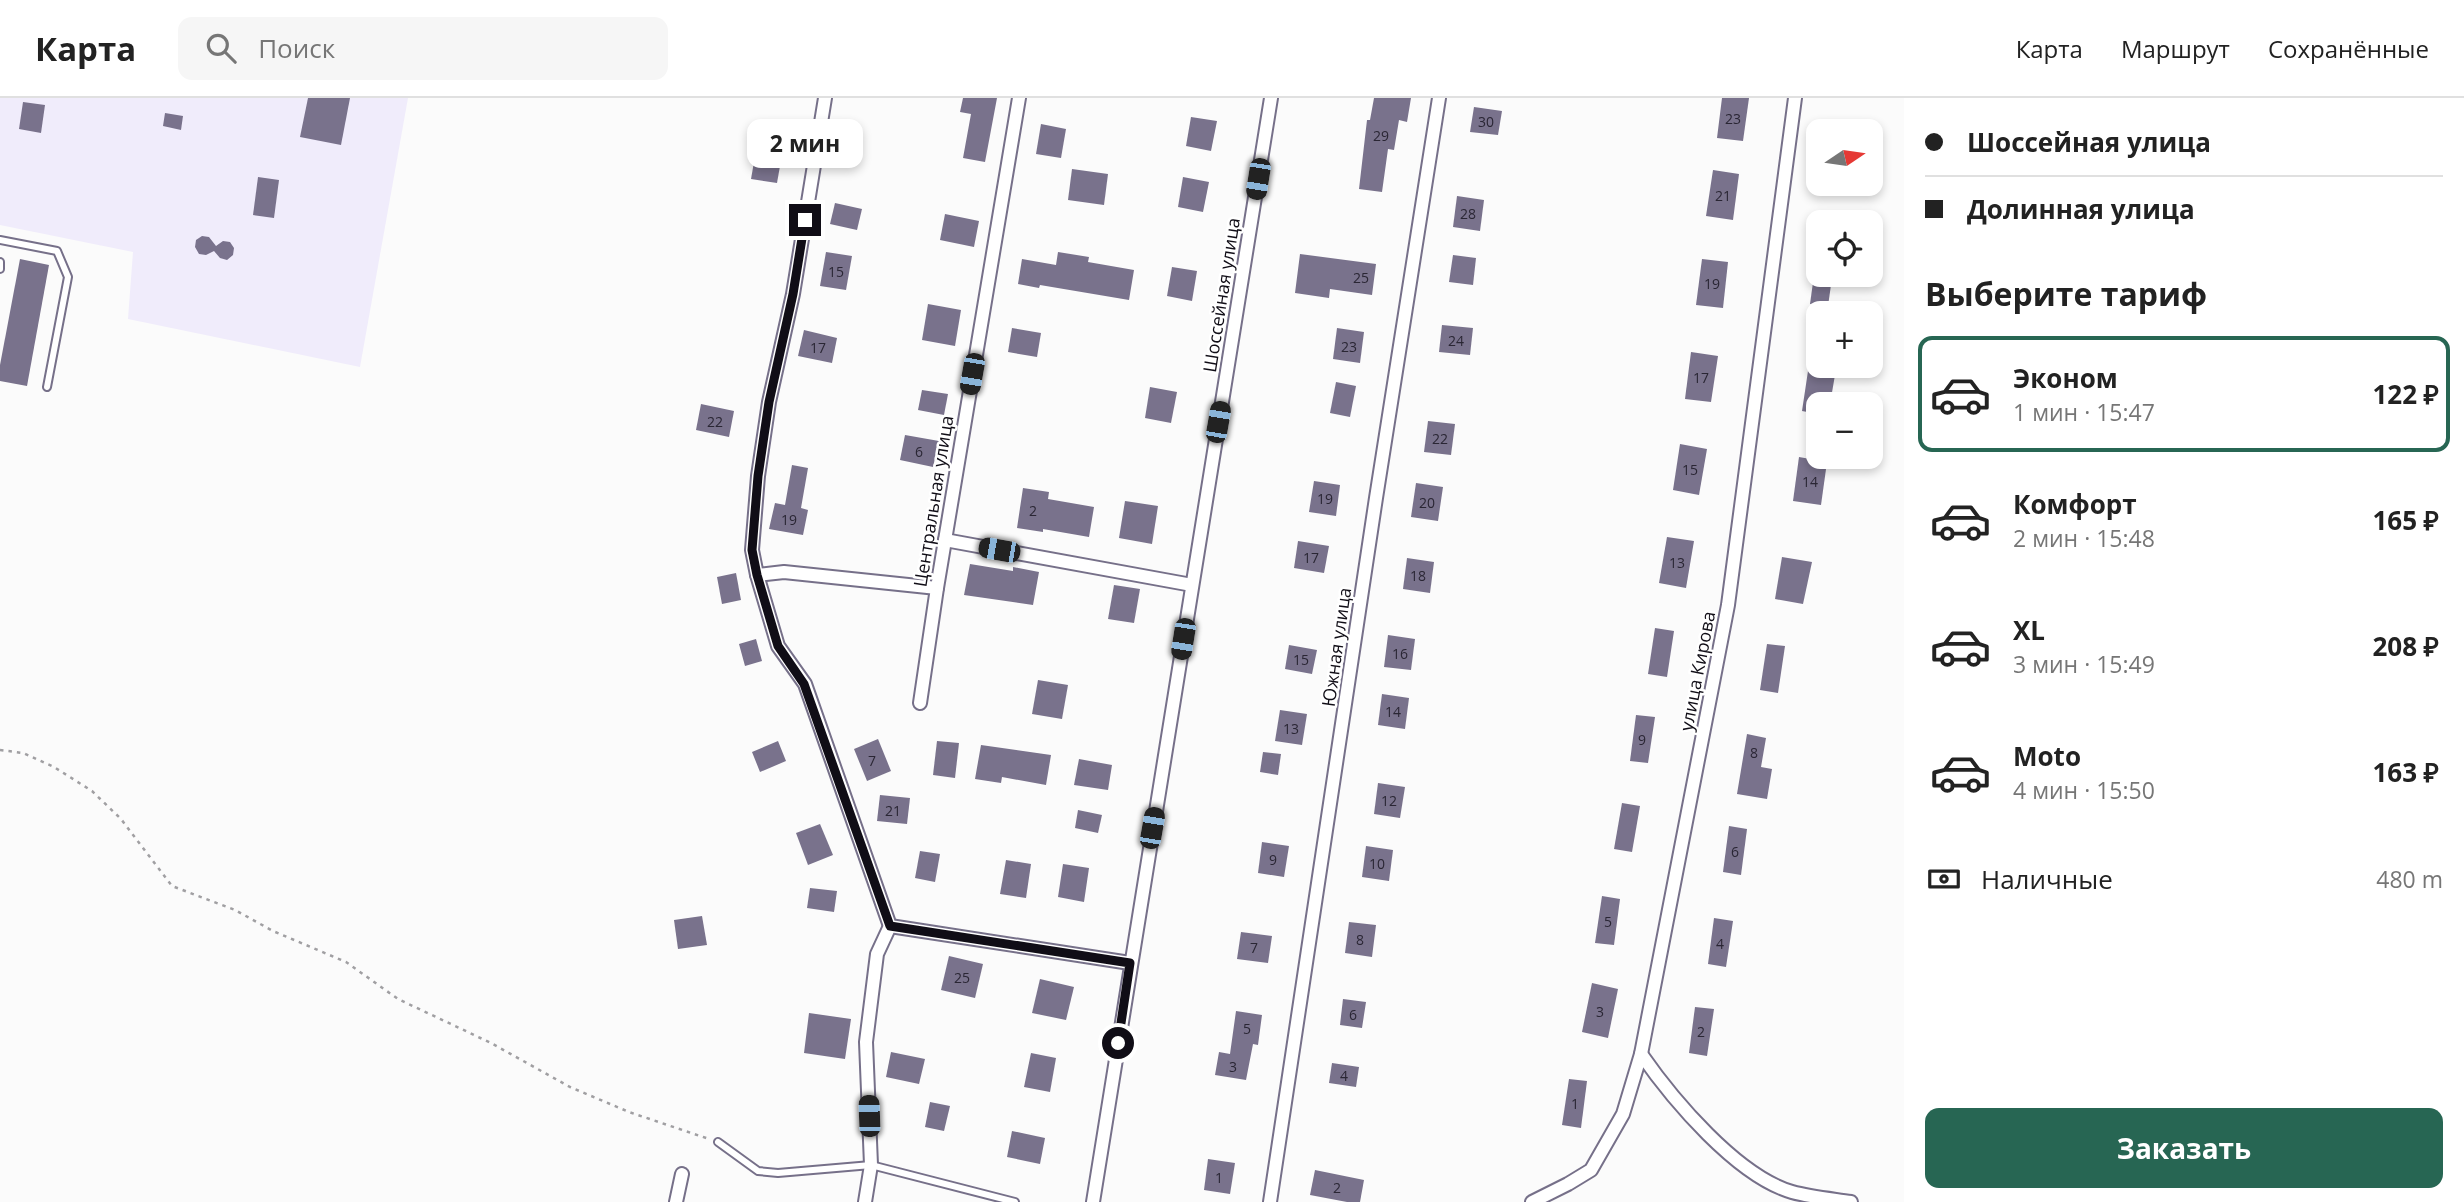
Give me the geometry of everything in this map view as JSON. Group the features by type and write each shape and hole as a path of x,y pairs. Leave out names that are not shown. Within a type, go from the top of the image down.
{"street":[{"path":"825,98 793,294 769,402 752,550 778,646 804,684 890,926 877,954 866,1042 871,1166 865,1202"},
{"name":"Центральная улица","path":"920,703 944,540 1019,98"},
{"name":"Шоссейная улица","path":"1093,1202 1271,98"},
{"name":"Южная улица","path":"1270,1202 1439,98"},
{"name":"улица Кирова","path":"1532,1202 1591,1170 1623,1114 1641,1054 1728,605 1795,98"},
{"path":"944,540 1192,584"},
{"path":"757,575 785,572 937,588"},
{"path":"890,926 1130,963"},
{"path":"1641,1054 1663,1086 1719,1144 1753,1174 1790,1192 1851,1202"},
{"path":"676,1202 681,1174"}],"lane":[{"path":"0,240 57,251 68,277 47,387"},
{"path":"0,262 0,269"},
{"path":"719,1142 758,1171 778,1174 871,1166 1015,1202"}],"path":[{"path":"0,750 23,753 54,767 92,791 121,819 172,886 235,910 273,931 346,962 398,999 491,1043 570,1087 671,1128 719,1142"}],"shaded area":[{"path":"0,98 408,98 360,367 128,319 133,252 0,225"}],"building":[{"path":"308,98 350,98 341,145 300,137"},
{"path":"963,98 997,98 985,162 963,158 971,114 960,112"},
{"path":"1374,98 1411,98 1407,122 1399,120 1394,150 1388,149 1382,192 1359,189 1367,120 1370,120"},
{"path":"1722,98 1749,98 1743,141 1717,138"},
{"path":"23,102 45,105 41,133 19,129"},
{"path":"1474,107 1502,111 1498,135 1470,132"},
{"path":"165,113 183,116 181,130 163,126"},
{"path":"1191,117 1217,121 1211,151 1186,146"},
{"path":"1041,124 1066,129 1061,158 1036,154"},
{"path":"757,145 783,149 777,183 751,179"},
{"path":"1072,169 1108,174 1104,205 1068,200"},
{"path":"1713,170 1739,174 1733,220 1706,216"},
{"path":"258,177 279,180 274,218 253,215"},
{"path":"1183,177 1209,182 1203,212 1178,207"},
{"path":"1457,196 1484,200 1480,231 1453,227"},
{"path":"835,203 862,209 857,230 830,224"},
{"path":"945,214 979,221 974,247 940,240"},
{"path":"202,236 209,237 216,246 223,241 230,242 234,248 233,255 227,260 220,258 214,251 206,255 199,254 195,247 196,240"},
{"path":"826,252 852,256 846,290 820,286"},
{"path":"1058,252 1089,257 1088,262 1134,270 1129,300 1040,285 1039,288 1018,284 1022,259 1056,265"},
{"path":"1300,254 1376,264 1372,295 1330,289 1329,298 1295,293"},
{"path":"1453,255 1476,258 1473,285 1449,282"},
{"path":"20,259 49,265 27,386 0,381 0,365"},
{"path":"1702,259 1728,262 1723,308 1696,305"},
{"path":"1172,267 1197,271 1192,301 1167,296"},
{"path":"1812,287 1831,287 1829,301 1810,301"},
{"path":"928,304 961,310 955,346 922,340"},
{"path":"1442,325 1473,328 1470,355 1439,352"},
{"path":"1012,328 1041,333 1037,357 1008,352"},
{"path":"1337,328 1364,332 1360,363 1333,359"},
{"path":"804,330 837,338 832,363 798,356"},
{"path":"1691,352 1718,356 1711,402 1685,399"},
{"path":"1807,378 1834,378 1832,392 1806,392 1806,412 1802,411"},
{"path":"1336,382 1356,386 1350,417 1330,413"},
{"path":"1150,387 1177,392 1171,423 1145,418"},
{"path":"922,390 948,394 944,415 918,410"},
{"path":"701,404 734,411 729,437 696,430"},
{"path":"1428,421 1455,424 1451,455 1424,452"},
{"path":"905,435 939,441 933,467 900,460"},
{"path":"1680,444 1707,449 1699,495 1673,490"},
{"path":"1799,457 1806,458 1806,469 1826,469 1821,505 1793,501"},
{"path":"792,465 808,468 801,508 808,510 803,535 769,529 775,503 785,505"},
{"path":"1314,481 1340,485 1336,516 1309,512"},
{"path":"1416,483 1443,487 1438,521 1411,517"},
{"path":"1023,488 1049,492 1048,499 1094,507 1089,537 1043,529 1043,532 1017,528"},
{"path":"1125,501 1158,506 1152,544 1119,538"},
{"path":"1667,537 1694,541 1686,588 1659,583"},
{"path":"1298,541 1329,546 1324,573 1294,568"},
{"path":"1782,557 1812,562 1803,604 1775,599"},
{"path":"1407,558 1434,562 1430,593 1403,589"},
{"path":"970,564 1039,572 1033,605 964,595"},
{"path":"736,573 741,600 722,604 717,577"},
{"path":"1114,585 1140,589 1134,623 1108,619"},
{"path":"1655,628 1674,631 1667,677 1648,674"},
{"path":"1388,635 1415,639 1411,670 1384,667"},
{"path":"756,639 762,661 745,666 739,644"},
{"path":"1767,644 1785,646 1778,693 1760,690"},
{"path":"1289,645 1317,650 1312,674 1285,669"},
{"path":"1038,680 1068,685 1062,719 1032,714"},
{"path":"1382,694 1409,698 1405,729 1378,725"},
{"path":"1280,710 1307,714 1302,745 1275,741"},
{"path":"1636,715 1655,717 1648,763 1630,761"},
{"path":"1747,734 1766,738 1761,767 1772,769 1767,799 1737,794"},
{"path":"878,739 891,771 867,781 854,749"},
{"path":"778,741 786,761 760,772 752,752"},
{"path":"937,741 959,743 955,778 933,775"},
{"path":"981,745 1051,755 1046,785 1002,777 1001,783 975,779"},
{"path":"1263,752 1281,754 1278,775 1260,772"},
{"path":"1079,759 1112,765 1108,790 1074,785"},
{"path":"1378,783 1405,787 1400,818 1374,814"},
{"path":"880,795 910,798 907,824 877,821"},
{"path":"1622,803 1640,806 1632,852 1614,849"},
{"path":"1078,810 1102,815 1098,833 1075,828"},
{"path":"820,824 833,855 808,865 796,833"},
{"path":"1729,826 1747,829 1741,875 1723,872"},
{"path":"1262,842 1289,846 1284,877 1258,873"},
{"path":"1366,846 1393,850 1389,881 1362,877"},
{"path":"920,851 940,854 935,882 915,878"},
{"path":"1006,860 1031,864 1026,898 1000,894"},
{"path":"1063,864 1089,868 1084,902 1058,897"},
{"path":"810,888 837,891 834,912 807,908"},
{"path":"1602,896 1620,899 1614,945 1595,943"},
{"path":"702,916 707,945 678,949 674,920"},
{"path":"1714,918 1733,921 1726,967 1708,964"},
{"path":"1349,922 1376,925 1372,957 1345,953"},
{"path":"1241,932 1272,936 1268,963 1237,959"},
{"path":"949,956 983,964 975,998 941,990"},
{"path":"1040,979 1074,987 1066,1020 1032,1013"},
{"path":"1592,983 1618,989 1608,1038 1582,1032"},
{"path":"1343,999 1366,1002 1362,1028 1340,1025"},
{"path":"1695,1007 1714,1009 1707,1056 1689,1053"},
{"path":"1236,1011 1262,1015 1258,1045 1253,1044 1246,1080 1215,1075 1219,1052 1230,1054"},
{"path":"809,1013 851,1019 845,1059 804,1053"},
{"path":"891,1052 925,1059 919,1084 886,1077"},
{"path":"1031,1053 1056,1058 1050,1092 1024,1087"},
{"path":"1332,1063 1359,1067 1356,1087 1329,1083"},
{"path":"1569,1079 1587,1081 1581,1128 1562,1125"},
{"path":"930,1102 950,1106 944,1131 925,1127"},
{"path":"1012,1131 1045,1138 1040,1164 1007,1157"},
{"path":"1208,1159 1235,1163 1230,1194 1204,1190"},
{"path":"1315,1170 1364,1180 1360,1202 1310,1195"}],"route":[{"path":"805,220 793,294 769,402 758,476 752,550 778,646 804,684 890,926 1130,963 1118,1043"}]}
